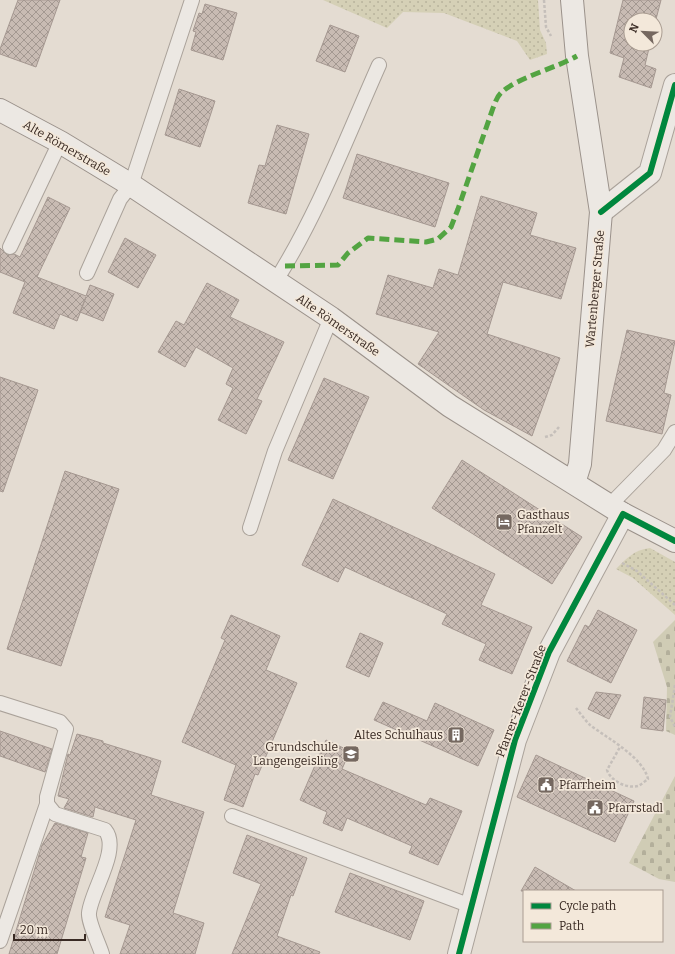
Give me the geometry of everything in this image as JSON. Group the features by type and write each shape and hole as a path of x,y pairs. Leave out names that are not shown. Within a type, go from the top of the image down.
{"main road":[{"name":"Wartenberger Straße","path":"572,0 577,56 602,212 580,464 574,483"},
{"path":"602,212 650,173 675,85"},
{"name":"Alte Römerstraße","path":"0,110 60,142 131,185 331,318 450,406 616,510 675,542"},
{"name":"Pfarrer-Kerer-Straße","path":"459,954 514,740 549,652 616,510"}],"lane":[{"path":"87,273 120,199 131,185 192,0"},
{"path":"275,282 302,236 320,201 379,65"},
{"path":"10,247 60,142"},
{"path":"250,528 277,444 331,318"},
{"path":"616,510 664,450 675,432"},
{"path":"0,703 60,722 66,729 47,797 47,804 0,941"},
{"path":"47,804 55,814 105,830 109,835 109,850 89,913 102,954"},
{"path":"232,816 471,906"}],"path":[{"path":"618,560 636,571 675,605"},
{"path":"675,685 670,717 675,727"},
{"path":"576,708 589,724 616,742 646,770 648,779 638,786 627,787 609,776 607,770 620,747"}],"shaded area":[{"path":"323,0 538,0 540,30 546,43 547,54 530,60 517,41 444,13 403,12 387,28"},
{"path":"650,548 675,562 675,615 633,578 616,569 627,558 635,553"}],"green space":[{"path":"675,620 675,735 666,731 667,687 653,642"},
{"path":"675,776 675,882 659,879 629,863"}],"building":[{"path":"18,0 60,0 36,67 0,54 0,49"},
{"path":"623,0 661,0 658,12 623,12 623,52 648,52 645,65 656,69 651,88 619,77 624,58 610,53"},
{"path":"205,4 237,13 223,60 191,50 196,32 193,31 199,13 202,14"},
{"path":"330,25 359,36 345,72 316,61"},
{"path":"179,89 215,101 200,147 165,135"},
{"path":"277,125 309,134 286,214 248,203 259,165 265,166"},
{"path":"357,154 449,183 435,227 343,198"},
{"path":"481,196 537,213 530,235 576,248 561,299 503,282 487,334 560,358 532,436 484,410 418,364 439,332 376,314 388,275 433,288 439,269 458,275"},
{"path":"48,197 70,208 37,277 86,296 90,285 114,294 103,321 80,312 77,321 60,314 54,329 13,313 25,282 0,272 0,248 7,255 14,254 20,257"},
{"path":"125,238 156,255 138,288 108,272"},
{"path":"207,283 239,300 230,317 284,342 257,399 262,401 246,434 218,420 233,388 226,384 233,368 196,347 185,367 158,352 176,321 184,325"},
{"path":"627,330 675,341 664,393 671,395 662,434 606,421"},
{"path":"0,377 38,390 3,492 0,491"},
{"path":"324,378 369,397 333,479 288,460"},
{"path":"462,460 582,537 552,584 432,508"},
{"path":"65,471 119,489 61,666 7,649"},
{"path":"333,499 495,574 481,605 532,627 512,674 479,660 486,644 442,624 447,614 345,567 338,582 302,565"},
{"path":"598,610 637,630 611,683 567,661 585,625 589,627"},
{"path":"231,615 280,636 266,670 297,683 258,775 255,774 243,807 224,800 236,765 182,742 225,640 221,638"},
{"path":"360,633 383,643 369,677 346,667"},
{"path":"596,692 621,695 609,719 588,709"},
{"path":"644,697 666,700 663,731 641,728"},
{"name":"Altes Schulhaus","path":"383,702 427,721 435,703 494,730 478,766 374,720"},
{"path":"0,731 52,749 45,772 0,756"},
{"path":"77,734 103,741 103,743 161,761 151,795 204,812 173,913 204,923 195,954 120,954 130,925 105,917 136,820 95,807 93,817 64,808 69,799 58,796 68,754 70,755"},
{"path":"326,740 350,751 342,769 426,805 430,798 462,811 438,865 409,853 412,846 347,818 342,831 323,823 327,812 300,800"},
{"path":"536,755 634,801 615,842 517,797"},
{"path":"55,823 88,833 81,857 86,858 57,954 9,954 42,845"},
{"path":"247,835 307,858 293,896 291,895 277,936 320,952 319,954 232,954 261,884 233,873"},
{"path":"535,867 574,890 523,890 521,891"},
{"path":"350,873 424,901 410,940 335,912"}],"marked path":[{"path":"285,266 338,265 348,253 368,238 426,242 438,239 451,227 499,95 517,82 577,56"}],"cycle path":[{"path":"601,212 650,173 675,85"},
{"path":"459,954 515,740 549,652 623,514 675,541"}],"place":[{"name":"Gasthaus Pfanzelt","path":"504,522"},
{"name":"Altes Schulhaus","path":"456,735"},
{"name":"Grundschule Langengeisling","path":"351,754"},
{"name":"Pfarrheim","path":"546,785"},
{"name":"Pfarrstadl","path":"595,808"}]}
